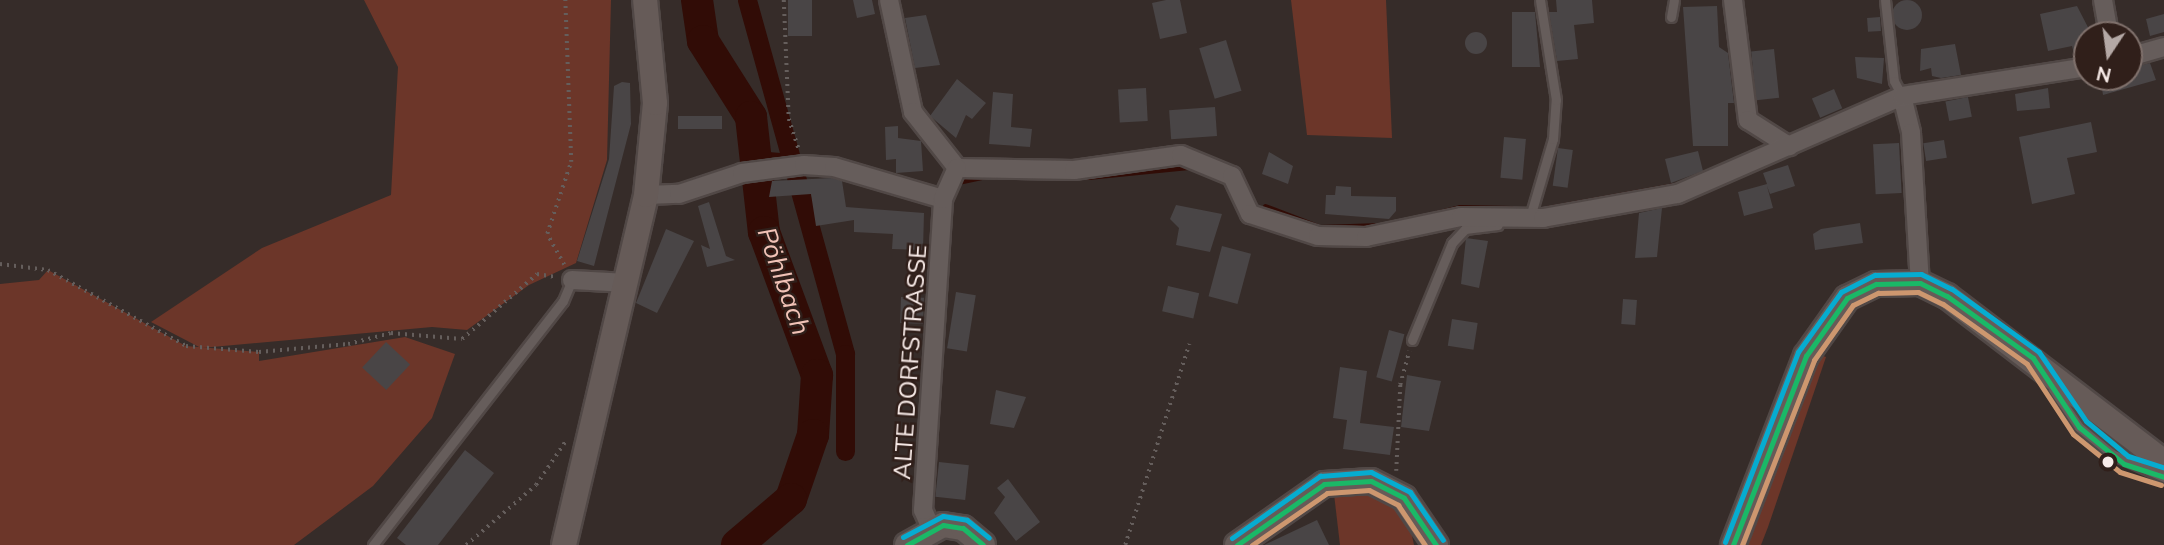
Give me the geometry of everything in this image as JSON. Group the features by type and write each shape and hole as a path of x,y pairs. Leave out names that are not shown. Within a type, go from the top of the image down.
{"main road":[{"path":"564,545 628,283 646,195 655,103 645,0"},
{"path":"1733,545 1824,323 1847,298 1876,284 1920,283 2033,358 2164,462"},
{"path":"1237,545 1324,484 1371,481 1404,498 1436,545"},
{"path":"907,545 931,528 964,528 983,545"}],"street":[{"path":"889,0 913,112 957,167 1073,170 1181,155 1232,176 1250,214 1318,236 1366,237 1461,217 1525,217 1678,194 1902,96 2073,69"},
{"path":"1733,0 1748,120 1788,146"},
{"path":"2104,0 2107,21"},
{"path":"2143,53 2164,47"},
{"path":"1902,96 1911,133 1920,283"},
{"path":"646,195 679,194 742,173 799,166 834,167 943,199"},
{"name":"ALTE DORFSTRASSE","path":"931,528 923,510 943,199 957,167"},
{"path":"572,280 628,283"}],"lane":[{"path":"1412,340 1452,243 1465,229 1525,217 1553,139 1556,100 1539,0"},
{"path":"1671,17 1674,0"},
{"path":"1885,0 1894,81 1902,96"},
{"path":"373,545 563,301 572,280"},
{"path":"2033,358 2079,427 2124,464 2164,477"}],"path":[{"path":"565,0 572,152 547,234 572,280"},
{"path":"784,0 789,119 798,147"},
{"path":"0,264 48,270 99,293 159,333 209,351 348,344 391,333 462,339 537,274 572,280"},
{"path":"1395,469 1400,385 1412,340"},
{"path":"1125,545 1189,344"},
{"path":"466,545 536,485 557,447 575,433"}],"shaded area":[{"path":"364,0 611,0 607,160 576,263 529,285 467,330 432,327 201,348 151,322 262,248 391,195 398,67"},
{"path":"1291,0 1386,0 1392,138 1307,135"},
{"path":"48,270 186,346 259,352 259,361 405,337 455,354 432,418 373,486 294,545 0,545 0,284 39,280"},
{"path":"1817,354 1826,357 1768,527 1761,545 1744,545"},
{"path":"1357,490 1387,498 1408,517 1414,545 1340,545 1334,494"}],"building":[{"path":"788,0 812,0 812,36 788,36"},
{"path":"853,0 872,0 875,14 857,18"},
{"path":"1180,0 1187,33 1160,39 1152,3"},
{"path":"1556,0 1592,0 1594,23 1574,25 1578,59 1557,61 1549,12 1557,12"},
{"path":"1907,0 1918,4 1922,15 1918,26 1907,30 1896,26 1892,15 1896,4"},
{"path":"1717,6 1719,47 1728,53 1734,103 1728,103 1728,146 1693,146 1683,7"},
{"path":"2077,6 2085,21 2073,21 2073,50 2072,46 2048,51 2040,14"},
{"path":"1512,12 1535,12 1540,67 1512,67"},
{"path":"2164,14 2164,32 2150,36 2146,19"},
{"path":"926,15 940,65 915,68 905,18"},
{"path":"1880,17 1881,31 1868,32 1867,18"},
{"path":"1476,32 1484,35 1487,43 1484,51 1476,54 1468,51 1465,43 1468,35"},
{"path":"1226,40 1241,91 1215,99 1199,48"},
{"path":"1955,44 1961,75 1941,78 1932,76 1931,68 1920,71 1921,49"},
{"path":"1774,49 1779,98 1756,100 1751,51"},
{"path":"1855,57 1884,58 1882,84 1857,78"},
{"path":"2150,63 2156,80 2143,84 2143,65"},
{"path":"957,79 986,103 972,119 966,115 956,138 930,116"},
{"path":"622,82 630,83 631,124 594,266 577,261 609,159 614,86"},
{"path":"1146,88 1148,121 1120,122 1118,89"},
{"path":"2048,88 2050,108 2017,111 2015,94"},
{"path":"1834,89 1842,108 1820,118 1812,98"},
{"path":"993,92 1013,94 1011,127 1032,129 1030,147 989,144"},
{"path":"1968,97 1972,117 1949,121 1945,101"},
{"path":"1215,107 1217,136 1171,139 1169,110"},
{"path":"678,116 722,116 722,129 678,129"},
{"path":"2091,122 2097,152 2067,158 2075,194 2032,204 2019,137"},
{"path":"898,126 898,138 921,141 923,171 896,173 896,159 886,160 885,127"},
{"path":"1504,137 1526,139 1522,180 1500,178"},
{"path":"1944,140 1947,158 1926,161 1923,143"},
{"path":"1899,143 1902,193 1876,194 1873,144"},
{"path":"1558,148 1573,150 1568,188 1553,186"},
{"path":"1698,151 1703,171 1671,183 1665,159"},
{"path":"1269,152 1293,166 1288,184 1262,174"},
{"path":"1788,165 1795,186 1770,194 1767,186 1773,208 1744,216 1738,192 1767,184 1763,173"},
{"path":"832,178 842,181 846,207 924,213 923,250 892,249 893,234 854,232 854,220 816,226 811,194 769,197 772,181"},
{"path":"1336,186 1351,187 1351,196 1396,197 1396,211 1389,219 1325,214 1326,195 1335,195"},
{"path":"709,202 726,256 735,260 707,267 701,245 710,249 698,206"},
{"path":"1176,205 1222,214 1210,252 1176,245 1179,228 1170,219"},
{"path":"1662,208 1657,257 1635,258 1639,213"},
{"path":"1860,223 1863,243 1815,250 1813,234 1821,229"},
{"path":"666,229 694,241 657,313 636,303"},
{"path":"1466,238 1488,241 1479,288 1461,284"},
{"path":"1222,246 1251,254 1238,304 1209,296"},
{"path":"1168,286 1199,293 1193,319 1162,311"},
{"path":"956,292 976,295 967,351 947,348"},
{"path":"901,297 924,298 923,324 900,323"},
{"path":"1623,299 1637,300 1635,325 1621,324"},
{"path":"1452,319 1478,323 1473,350 1448,346"},
{"path":"1389,330 1404,334 1392,381 1376,377"},
{"path":"386,342 410,365 386,390 362,368"},
{"path":"1340,367 1367,371 1360,423 1394,427 1390,455 1343,449 1347,420 1333,418"},
{"path":"1407,375 1441,381 1429,431 1401,427"},
{"path":"996,390 1026,397 1014,428 990,424"},
{"path":"465,450 494,473 438,545 406,545 397,538"},
{"path":"939,462 969,465 965,500 935,497"},
{"path":"1008,479 1040,522 1016,541 994,513 1005,497 997,488"},
{"path":"1317,520 1329,545 1264,545"}],"waterway":[{"name":"Pöhlbach","path":"697,0 703,41 751,117 764,232 817,375 813,435 791,499 737,545"},
{"path":"747,0 845,354 845,451"},
{"path":"754,153 830,159"},
{"path":"1088,177 1189,167"},
{"path":"958,182 987,176"},
{"path":"1547,208 1684,183"},
{"path":"1265,206 1320,227 1380,225"},
{"path":"1428,215 1460,207 1511,208"}],"transit line":[{"path":"1725,542 1798,352 1841,292 1875,275 1921,274 1952,289 2039,352 2086,421 2128,456 2164,468"},
{"path":"1733,545 1806,356 1847,298 1876,284 1920,283 1947,296 2033,358 2079,427 2124,464 2164,477"},
{"path":"1742,545 1814,360 1853,305 1878,293 1918,292 1943,304 2027,364 2073,434 2120,472 2161,485"},
{"path":"1232,538 1320,476 1371,472 1410,492 1443,540"},
{"path":"1237,545 1324,484 1371,481 1404,498 1436,545"},
{"path":"1252,545 1327,493 1369,490 1398,505 1425,545"},
{"path":"903,537 943,516 967,520 989,538"},
{"path":"907,545 943,525 963,528 983,545"}]}
